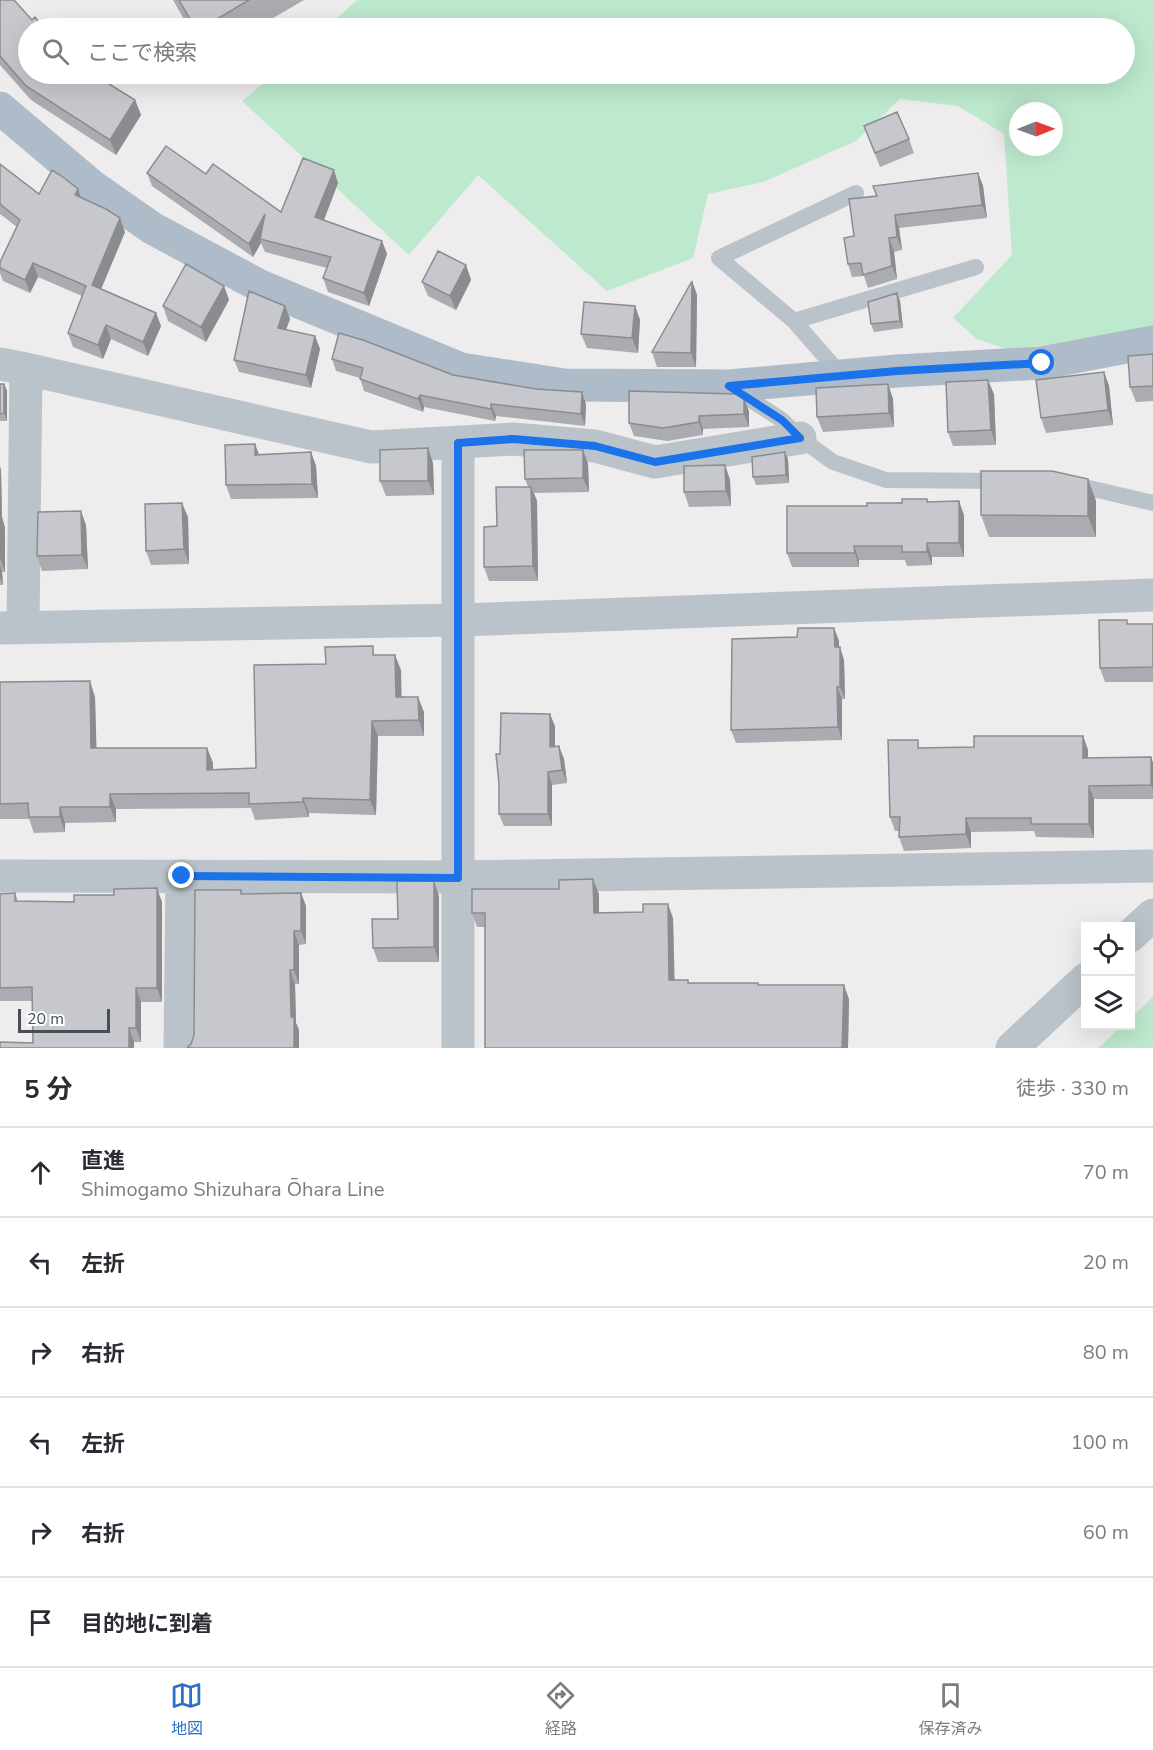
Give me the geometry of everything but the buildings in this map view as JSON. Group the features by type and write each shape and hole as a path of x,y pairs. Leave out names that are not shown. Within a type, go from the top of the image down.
{"main road":[{"path":"0,108 92,186 152,228 260,286 461,369 564,385 729,386 1042,363 1153,342"}],"street":[{"path":"800,438 655,462 595,446 513,439 371,447 13,367 12,627 459,620 1153,595"},
{"path":"458,443 458,1048"},
{"path":"0,876 458,878 1153,866"},
{"path":"180,1048 182,876"},
{"path":"1135,932 1153,915"},
{"path":"1012,1048 1081,984"}],"lane":[{"path":"843,376 794,321 719,258 856,193"},
{"path":"794,321 976,267"},
{"path":"729,386 782,420 800,438 833,462 886,480 1012,481"},
{"path":"1058,481 1153,502"}],"green space":[{"path":"357,0 1153,0 1153,332 1143,336 1007,349 977,339 953,318 1012,255 1004,134 958,106 900,99 856,141 763,182 708,194 693,258 607,291 478,175 409,255 242,101 262,84 1135,84 1135,18 337,18"},
{"path":"1153,997 1153,1048 1098,1048 1118,1030 1135,1030 1135,1014"}],"route":[{"path":"182,876 458,878 458,443 513,439 595,446 655,462 800,438 782,420 729,386 897,371 1042,363"}]}
